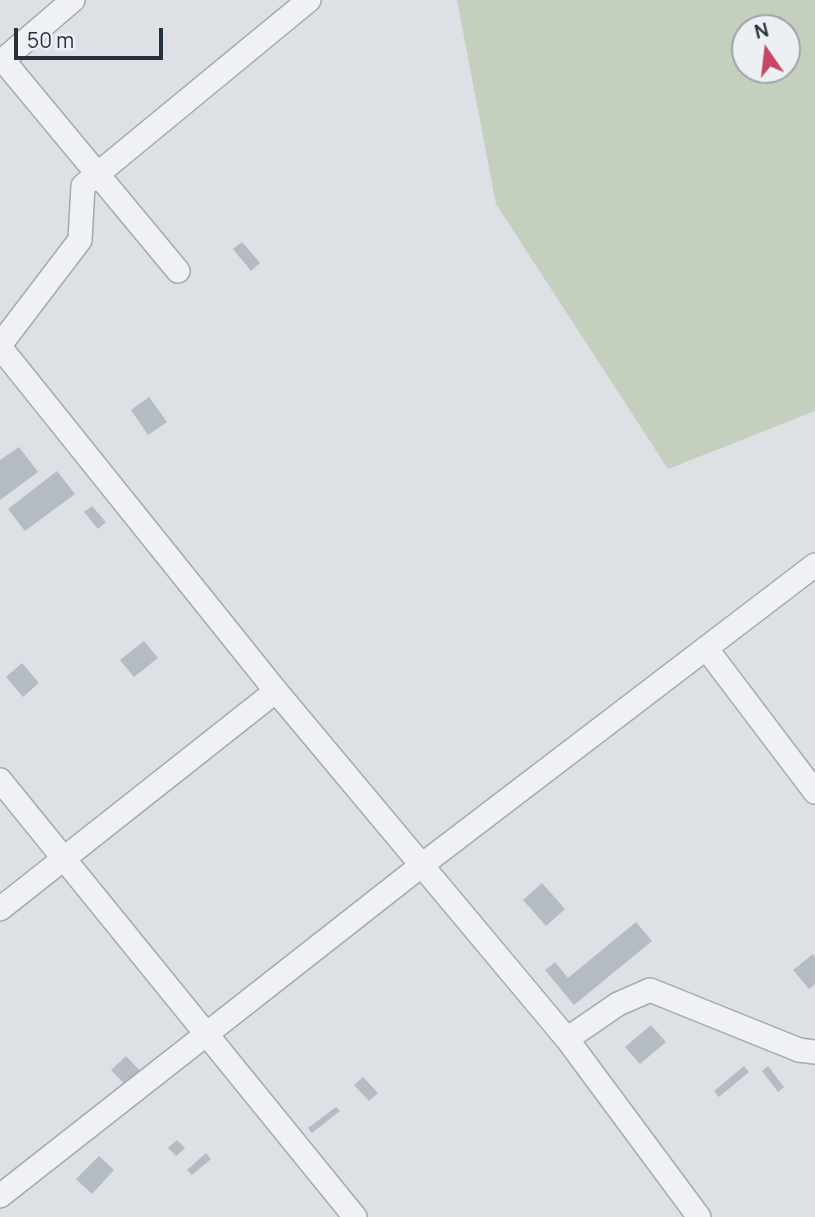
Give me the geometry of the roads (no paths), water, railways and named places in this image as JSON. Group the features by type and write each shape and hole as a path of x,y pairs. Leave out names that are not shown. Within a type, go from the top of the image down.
{"street":[{"path":"73,0 4,60 178,271"},
{"path":"301,2 83,186 80,240 0,346 276,691 567,1039 696,1216"},
{"path":"0,1196 422,865 815,565"},
{"path":"706,648 815,792"},
{"path":"0,909 276,691"},
{"path":"0,780 355,1217"},
{"path":"567,1039 618,1004 650,990 807,1051 815,1070"}]}
